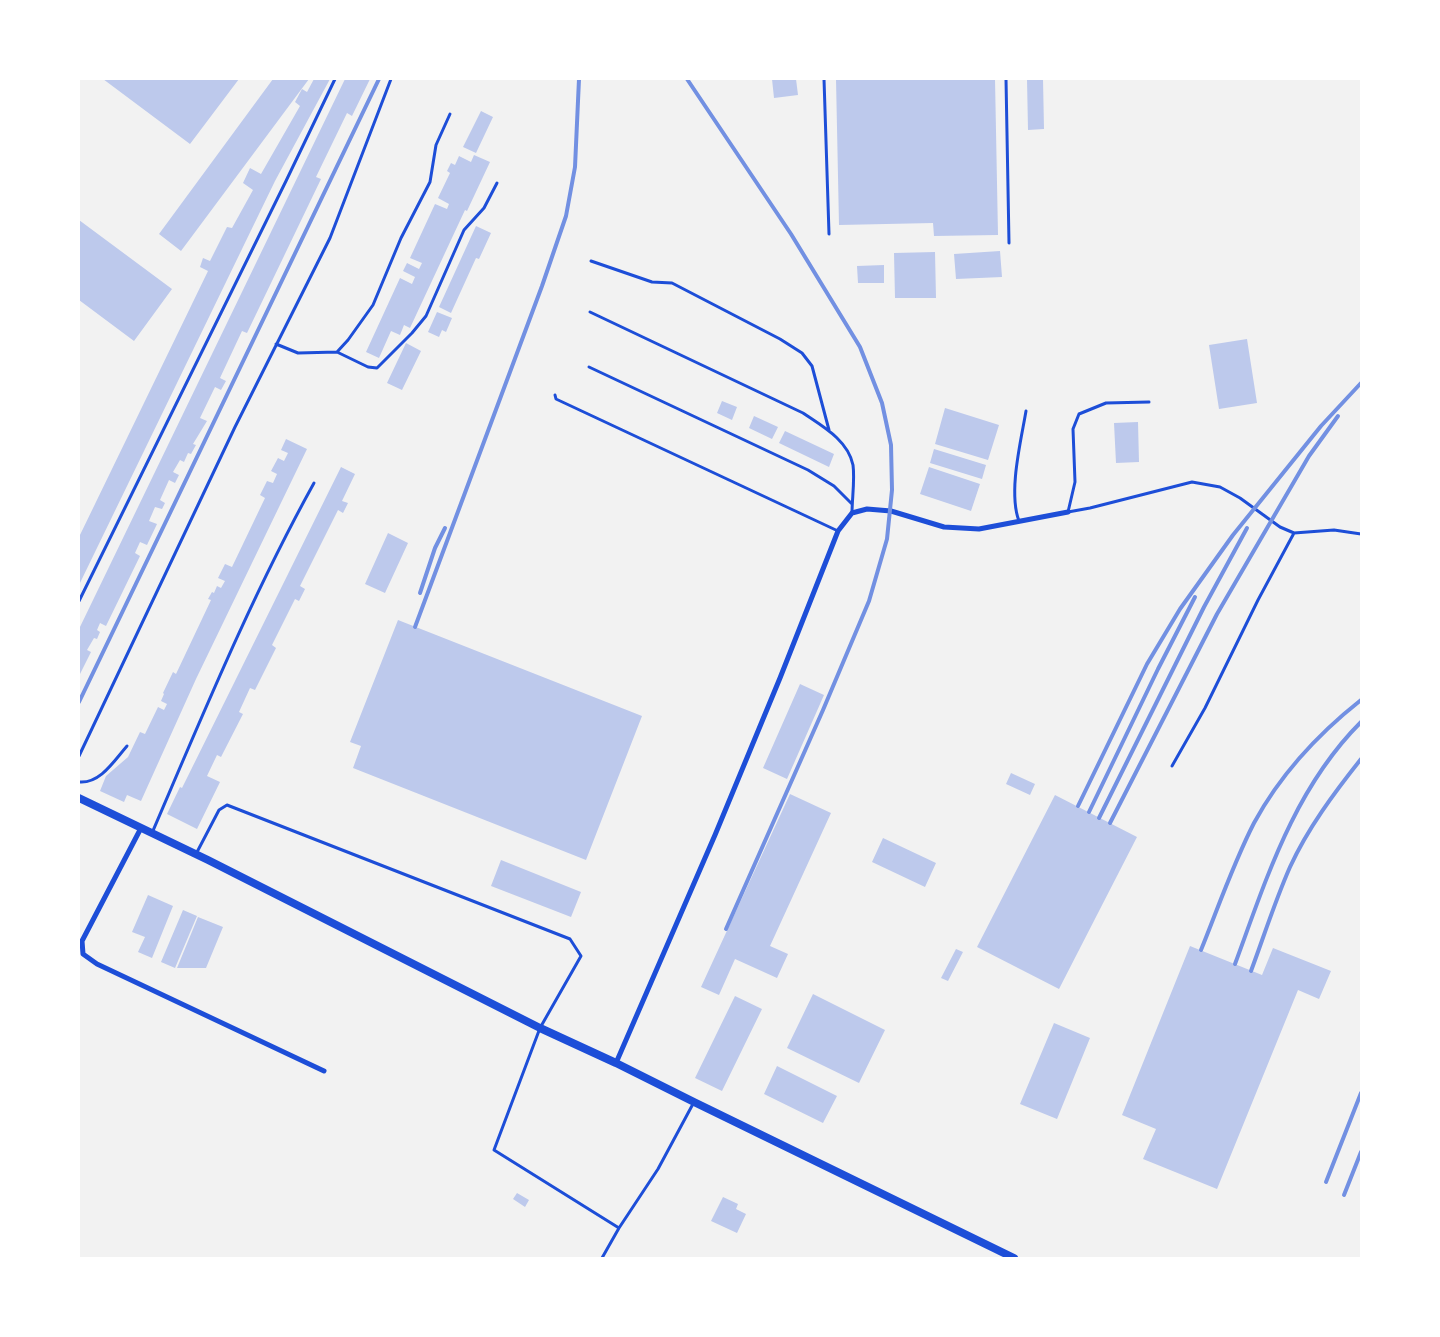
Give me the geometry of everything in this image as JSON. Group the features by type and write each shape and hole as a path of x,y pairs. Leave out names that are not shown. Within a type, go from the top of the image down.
{"street":[{"path":"616,1062 780,678 838,531 852,513 867,509 891,511 944,527 979,529 1068,512"},
{"path":"79,798 540,1028 616,1062 1014,1258"},
{"path":"141,828 81,943 84,954 97,964 324,1071"}],"lane":[{"path":"79,601 335,79"},
{"path":"79,756 235,427 330,238 391,79"},
{"path":"824,79 829,234"},
{"path":"1006,79 1009,243"},
{"path":"337,352 373,305 401,238 430,182 436,145 450,114"},
{"path":"276,344 298,353 337,352 368,367 377,368 412,334 426,316 464,230 484,208 497,184"},
{"path":"591,262 652,282 672,284 780,339 802,353 812,366 830,431"},
{"path":"590,312 803,412 830,431 845,448 853,465 852,513"},
{"path":"588,367 808,470 834,486 852,504"},
{"path":"555,395 556,398 838,531"},
{"path":"1149,402 1106,403 1079,414 1073,429 1075,482 1068,512 1192,482 1220,487 1240,498 1280,527 1294,532 1334,530 1361,534"},
{"path":"1019,522 1016,511 1016,468 1026,411"},
{"path":"152,833 219,676 283,539 314,483"},
{"path":"1172,766 1206,708 1258,600 1294,532"},
{"path":"79,782 88,782 104,773 127,746"},
{"path":"196,855 219,810 227,805 570,939 581,956 540,1028 494,1150 619,1228"},
{"path":"602,1258 619,1228 658,1169 694,1102"}],"building":[{"path":"103,79 239,79 190,144"},
{"path":"273,79 309,79 181,251 159,234"},
{"path":"314,79 330,79 275,181 79,585 79,537 208,271 200,267 203,258 210,261 227,227 232,228 253,190 243,183 250,168 261,174 300,106 295,102 302,89 307,92"},
{"path":"345,79 370,79 352,116 347,113 316,177 321,179 247,333 242,331 220,378 226,381 221,390 215,387 200,418 207,421 193,444 196,445 191,454 188,453 184,462 180,460 173,472 179,475 175,483 169,480 160,500 165,503 162,509 155,507 149,521 157,524 147,545 140,542 135,553 140,556 106,626 100,623 97,630 100,632 97,639 94,638 87,650 91,652 79,676 79,629"},
{"path":"772,79 796,79 798,95 774,98"},
{"path":"836,79 995,79 998,235 934,236 933,223 839,225"},
{"path":"1027,79 1043,79 1044,129 1028,130"},
{"path":"481,111 493,117 476,153 463,147"},
{"path":"474,155 490,162 467,211 465,210 410,328 404,325 400,335 391,331 379,358 366,352 400,278 412,284 415,277 403,271 407,263 419,269 422,263 410,258 435,204 447,209 449,204 438,198 450,173 447,171 451,163 455,165 459,156 471,162"},
{"path":"79,220 172,289 134,341 79,300"},
{"path":"476,226 491,233 479,259 476,258 451,313 439,307"},
{"path":"1000,251 1002,277 956,279 954,254"},
{"path":"935,252 936,298 895,298 894,253"},
{"path":"884,265 884,283 858,283 857,266"},
{"path":"437,312 452,318 446,332 442,330 439,337 428,332"},
{"path":"1247,339 1257,403 1219,409 1209,345"},
{"path":"406,343 421,351 402,390 387,383"},
{"path":"722,401 737,407 732,420 717,413"},
{"path":"945,408 999,425 988,460 935,444"},
{"path":"754,416 778,427 772,439 749,428"},
{"path":"1138,422 1139,462 1116,463 1114,423"},
{"path":"785,431 834,454 829,467 779,443"},
{"path":"286,439 307,449 196,679 141,801 127,795 124,802 100,791 106,776 128,757 140,732 145,734 158,707 164,710 167,704 161,701 163,693 173,672 176,674 211,600 208,599 212,592 214,593 217,586 221,588 225,581 218,578 225,564 232,567 265,498 260,495 267,481 273,483 277,474 271,471 278,458 284,461 288,453 281,450"},
{"path":"934,449 986,465 982,479 930,463"},
{"path":"341,467 355,474 342,501 348,503 343,513 338,510 300,586 305,589 299,601 295,599 272,645 276,648 255,690 250,688 239,712 243,714 221,757 217,755 207,776 220,782 197,829 167,814 180,787 182,788"},
{"path":"929,467 980,484 971,511 920,494"},
{"path":"388,533 408,543 385,593 365,584"},
{"path":"398,620 642,716 586,860 353,768 361,746 350,742"},
{"path":"800,684 824,695 787,779 763,768"},
{"path":"1011,773 1035,784 1030,795 1006,784"},
{"path":"790,794 831,813 770,946 788,954 777,978 735,959 719,995 701,987"},
{"path":"1055,795 1137,837 1059,989 977,947"},
{"path":"883,838 936,863 925,887 872,862"},
{"path":"501,860 581,892 571,917 491,886"},
{"path":"148,895 173,906 152,958 138,952 145,937 132,932"},
{"path":"183,910 197,916 175,968 161,962"},
{"path":"198,917 223,927 206,968 177,968"},
{"path":"1190,946 1262,975 1273,948 1331,971 1319,999 1298,990 1217,1189 1143,1159 1156,1129 1122,1115"},
{"path":"956,949 963,952 948,981 941,978"},
{"path":"813,994 885,1030 859,1083 787,1048"},
{"path":"735,996 762,1009 722,1091 695,1078"},
{"path":"1054,1023 1090,1038 1057,1119 1020,1104"},
{"path":"777,1066 837,1096 823,1123 764,1094"},
{"path":"517,1193 529,1200 525,1207 513,1199"},
{"path":"723,1197 738,1204 736,1209 746,1214 737,1233 711,1221"}],"railway":[{"path":"79,702 379,79"},
{"path":"415,627 542,286 566,216 575,167 579,79"},
{"path":"687,79 791,234 860,347 882,403 891,445 892,490 887,539 869,601 726,929"},
{"path":"1078,806 1147,664 1180,609 1233,535 1321,426 1361,383"},
{"path":"1110,823 1217,614 1309,456 1338,416"},
{"path":"420,593 435,548 445,528"},
{"path":"1099,818 1204,607 1247,528"},
{"path":"1089,812 1195,597"},
{"path":"1201,950 1239,854 1264,805 1301,756 1361,700"},
{"path":"1235,964 1271,867 1300,805 1338,748 1361,722"},
{"path":"1251,971 1279,893 1297,853 1322,811 1361,759"},
{"path":"1326,1182 1361,1093"},
{"path":"1344,1195 1361,1152"}]}
